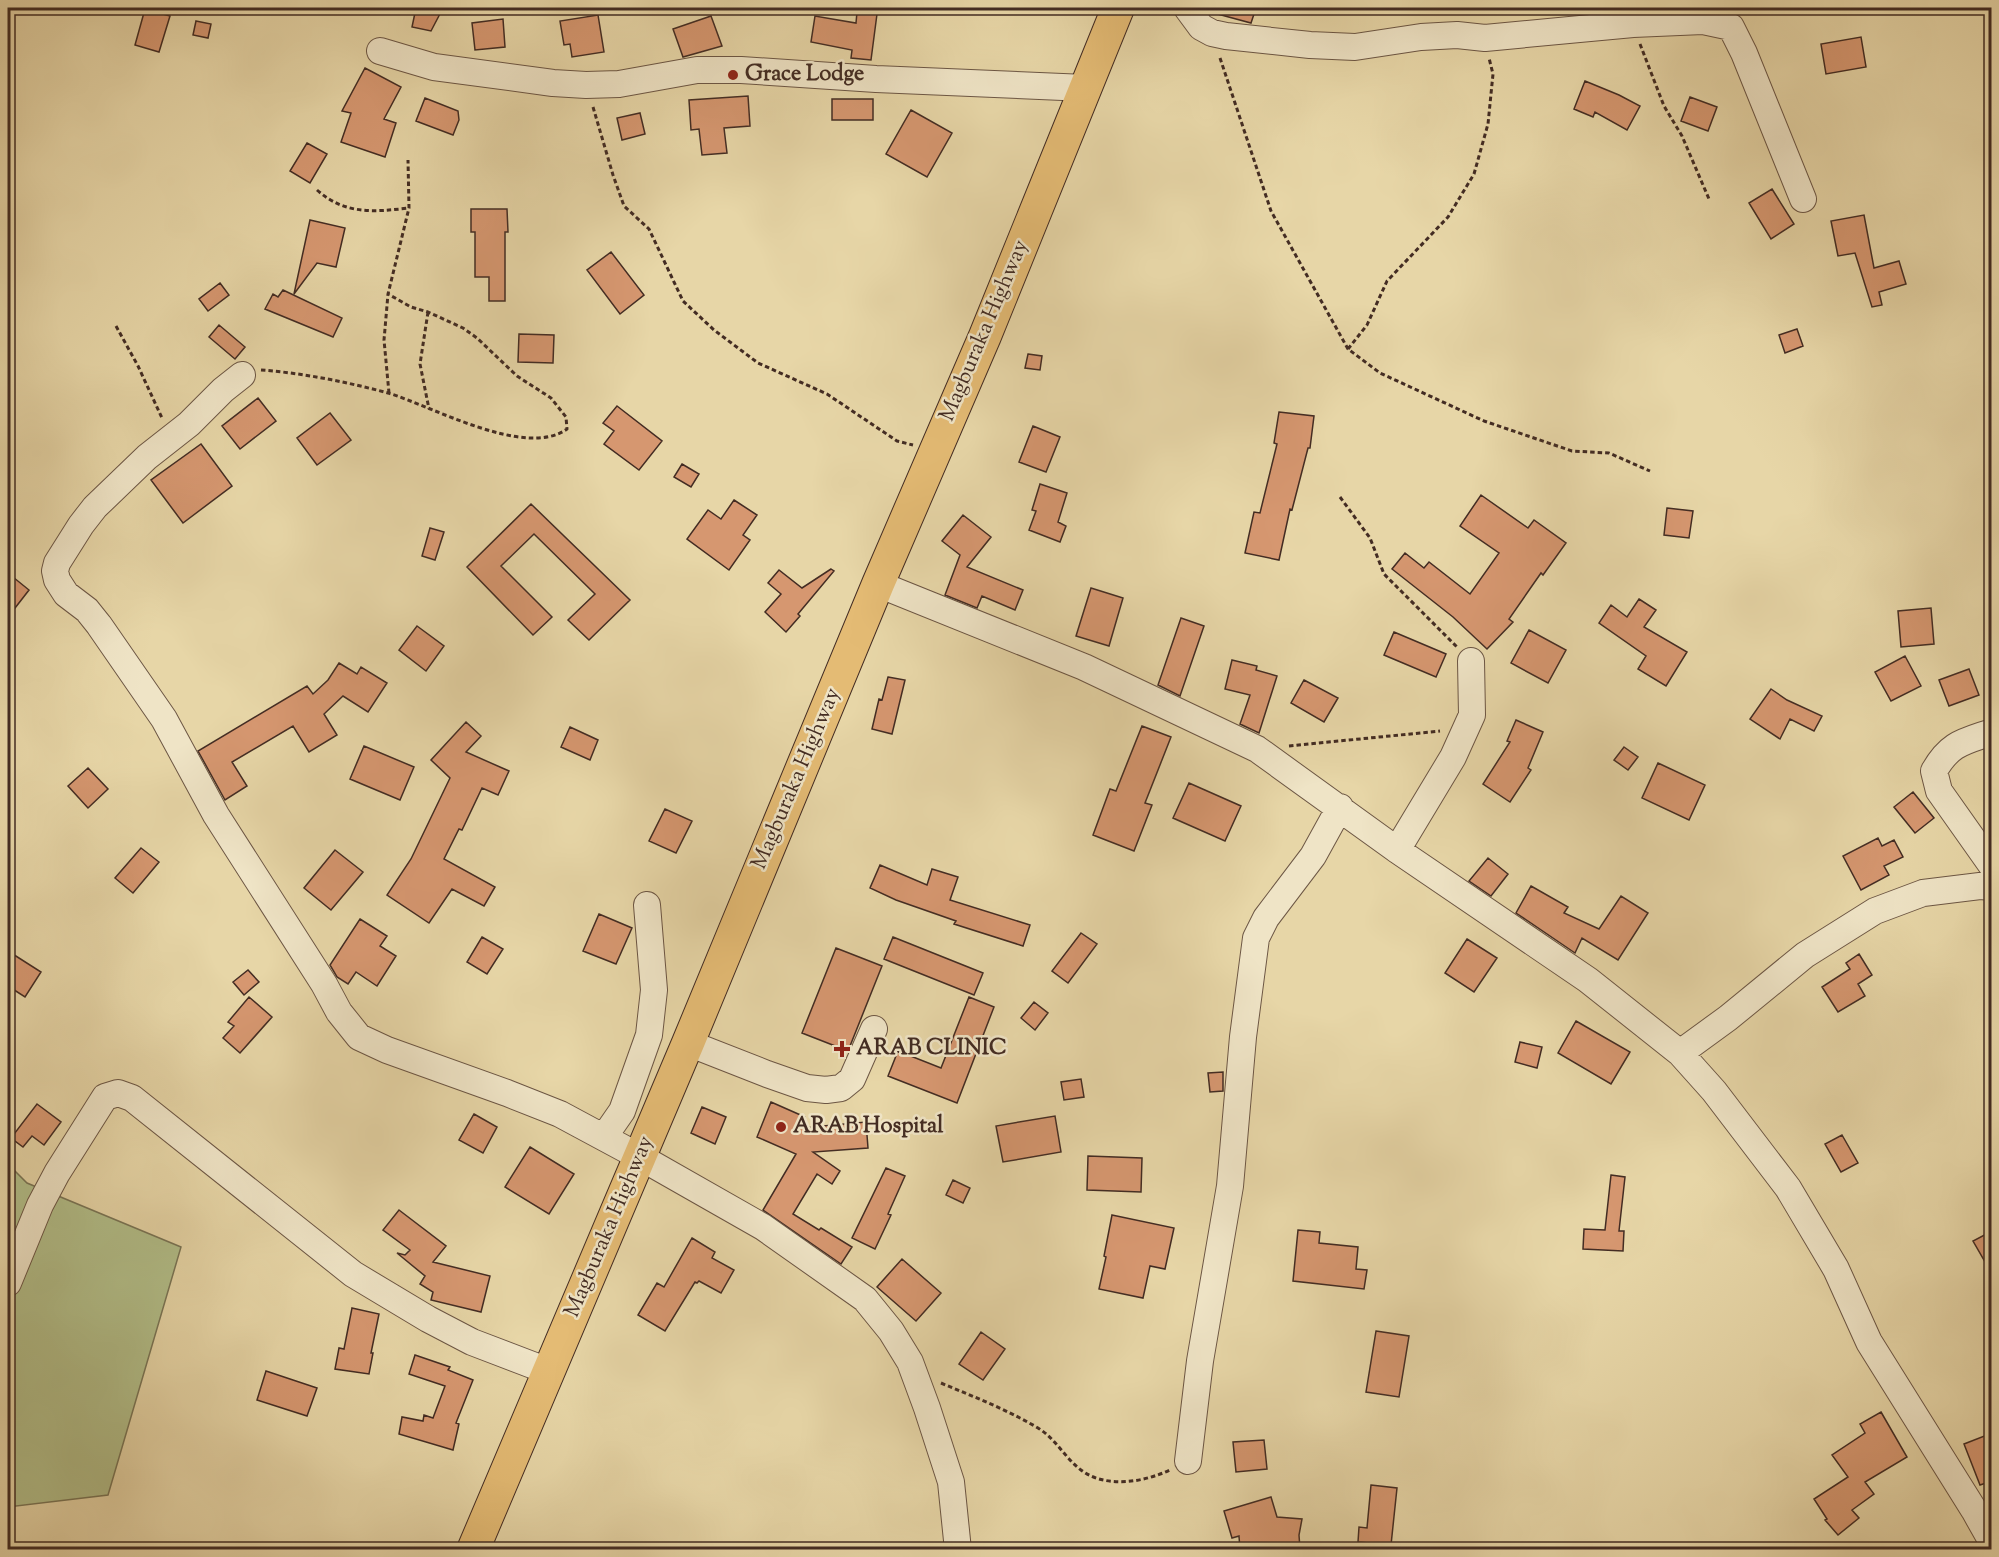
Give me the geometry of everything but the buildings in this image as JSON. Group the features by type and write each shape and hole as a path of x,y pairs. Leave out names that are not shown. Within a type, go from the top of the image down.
{"main road":[{"name":"Magburaka Highway","path":"473,1550 688,1043 878,584 985,336 1118,8"}],"street":[{"path":"1187,8 1201,27 1212,33 1275,42 1355,47 1421,37 1457,35 1485,38 1633,24 1703,21 1731,27 1744,53 1803,199"},
{"path":"380,51 434,67 553,83 586,85 619,84 697,70 741,70 876,80 1086,88"},
{"path":"242,375 172,438 147,457 96,507 81,525 57,563 55,571 57,580 66,594 87,610 140,682 164,719 216,815 324,984 339,1012 359,1037 387,1050 560,1114 763,1227 865,1299 891,1331 910,1362 951,1482 958,1550"},
{"path":"878,584 1084,667 1257,749 1397,850 1588,980 1680,1053 1714,1091 1788,1188 1836,1269 1869,1342 1983,1506 1992,1542"},
{"path":"1397,850 1453,758 1467,728 1472,715 1471,661"},
{"path":"1992,732 1956,745 1943,756 1934,771 1940,791 1992,866"},
{"path":"1188,1461 1200,1361 1230,1186 1243,1036 1256,938 1266,918 1313,856 1340,807"},
{"path":"1680,1053 1728,1018 1805,955 1875,911 1923,893 1992,886"},
{"path":"604,1137 622,1111 649,1035 654,990 647,905"},
{"path":"688,1043 807,1088 826,1090 840,1088 852,1079 874,1029"},
{"path":"8,1282 40,1205 57,1173 105,1097 118,1093 132,1098 353,1274 472,1342 548,1371"}],"path":[{"path":"1348,350 1367,326 1387,281 1448,217 1474,174 1488,124 1492,74 1485,38 1488,8"},
{"path":"1633,24 1664,106 1682,136 1709,199"},
{"path":"1212,33 1271,211 1348,350 1380,373 1484,421 1572,451 1609,453 1650,471"},
{"path":"586,85 624,206 649,229 683,301 714,330 758,363 827,394 897,441 935,450"},
{"path":"389,393 384,340 388,294 409,208 408,160"},
{"path":"316,190 328,201 354,209 372,212 409,208"},
{"path":"242,375 259,369 292,372 389,393 481,428 524,439 557,436 567,429 566,417 551,398 517,376 477,338 463,328 411,307 388,294"},
{"path":"428,312 420,364 429,409"},
{"path":"116,326 172,438"},
{"path":"1340,496 1370,538 1384,574 1471,661"},
{"path":"1257,749 1467,728"},
{"path":"910,1362 942,1383 993,1403 1040,1430 1057,1443 1081,1470 1098,1478 1116,1482 1153,1478 1188,1461"}],"green space":[{"path":"8,1164 27,1183 181,1247 108,1495 8,1507"}],"place":[{"name":"Grace Lodge","path":"733,75"},
{"name":"ARAB CLINIC","path":"842,1049"},
{"name":"ARAB Hospital","path":"781,1127"}]}
